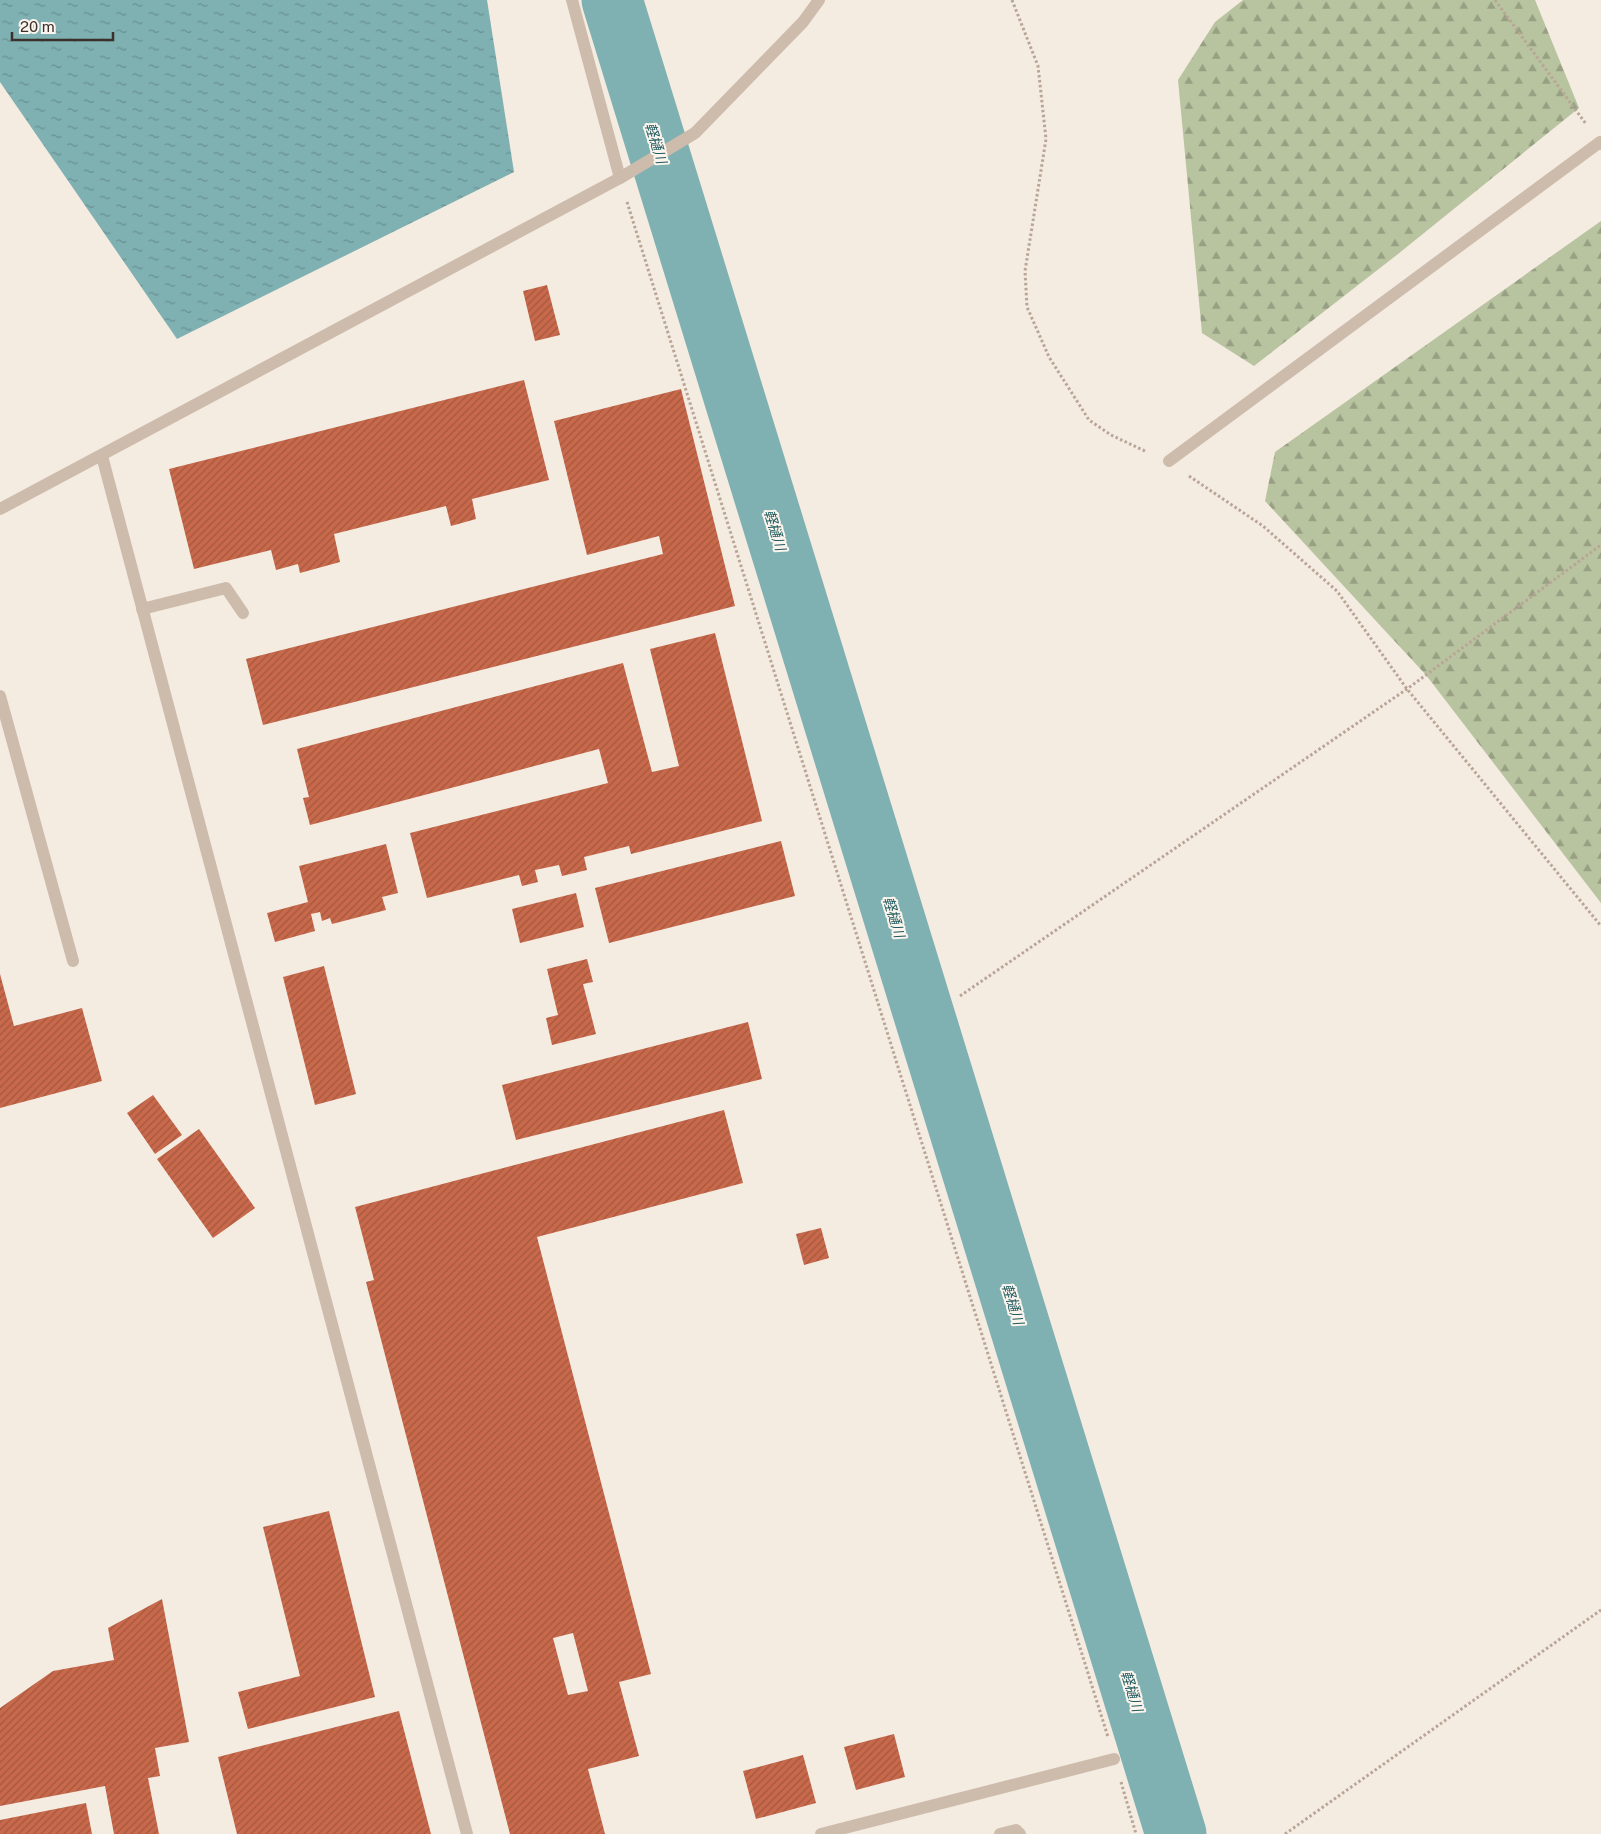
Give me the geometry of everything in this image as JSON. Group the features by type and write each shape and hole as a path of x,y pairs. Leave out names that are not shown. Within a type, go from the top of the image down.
{"street":[{"path":"572,0 620,178"},
{"path":"0,509 620,178 694,134 803,22 819,0"},
{"path":"1169,461 1600,143"},
{"path":"102,456 467,1834"},
{"path":"142,609 226,588 243,613"},
{"path":"0,696 73,961"},
{"path":"821,1834 1114,1759"},
{"path":"1000,1834 1016,1830 1020,1834"}],"path":[{"path":"1012,0 1038,66 1046,139 1025,271 1027,307 1049,357 1089,420 1111,435 1169,461 1263,526 1337,591 1406,689 1601,926"},
{"path":"1495,0 1600,143"},
{"path":"620,178 1136,1834"},
{"path":"960,996 1406,689 1601,545"},
{"path":"1285,1834 1601,1610"}],"green space":[{"path":"1243,0 1535,0 1579,108 1398,254 1254,366 1202,333 1178,80 1215,22"},
{"path":"1601,221 1601,903 1426,675 1265,501 1275,452"}],"water":[{"path":"0,0 487,0 514,172 177,339 0,82"}],"building":[{"path":"547,285 560,335 535,341 523,291"},
{"path":"524,380 549,480 472,499 476,519 451,526 446,506 334,534 340,562 300,573 298,564 276,570 271,550 194,569 169,469"},
{"path":"681,389 735,606 263,725 246,659 663,554 659,536 587,555 554,421"},
{"path":"715,633 762,821 631,854 629,846 584,857 587,870 562,876 559,865 535,870 538,882 522,886 519,875 427,898 410,833 608,783 599,749 310,825 303,798 309,797 297,749 623,663 652,772 679,766 650,649"},
{"path":"781,841 795,896 609,943 595,888"},
{"path":"386,844 398,893 382,897 386,910 332,924 330,918 322,921 320,912 311,914 315,931 275,942 267,913 308,902 299,866"},
{"path":"576,893 584,927 520,943 512,909"},
{"path":"587,959 593,982 583,984 596,1034 552,1045 546,1018 558,1015 547,969"},
{"path":"324,966 356,1094 315,1105 283,977"},
{"path":"0,974 14,1026 82,1008 102,1081 0,1108"},
{"path":"748,1022 762,1079 516,1140 502,1085"},
{"path":"153,1095 182,1135 155,1154 127,1113"},
{"path":"724,1110 743,1183 537,1237 651,1674 619,1682 639,1756 588,1769 605,1834 510,1834 366,1282 374,1280 355,1207","holes":["573,1633 588,1691 568,1695 553,1638"]},
{"path":"199,1129 255,1208 213,1238 157,1159"},
{"path":"821,1228 829,1258 804,1265 796,1234"},
{"path":"329,1511 375,1697 248,1729 238,1692 300,1676 263,1527"},
{"path":"162,1599 189,1742 155,1748 160,1776 148,1778 159,1834 114,1834 105,1786 0,1806 0,1708 53,1671 114,1660 108,1628"},
{"path":"399,1711 431,1834 237,1834 218,1757"},
{"path":"894,1734 905,1777 856,1790 844,1747"},
{"path":"803,1755 816,1803 756,1819 743,1771"},
{"path":"86,1803 92,1834 0,1834 0,1820"}],"waterway":[{"name":"軽樋川","path":"612,0 1176,1834"}]}
